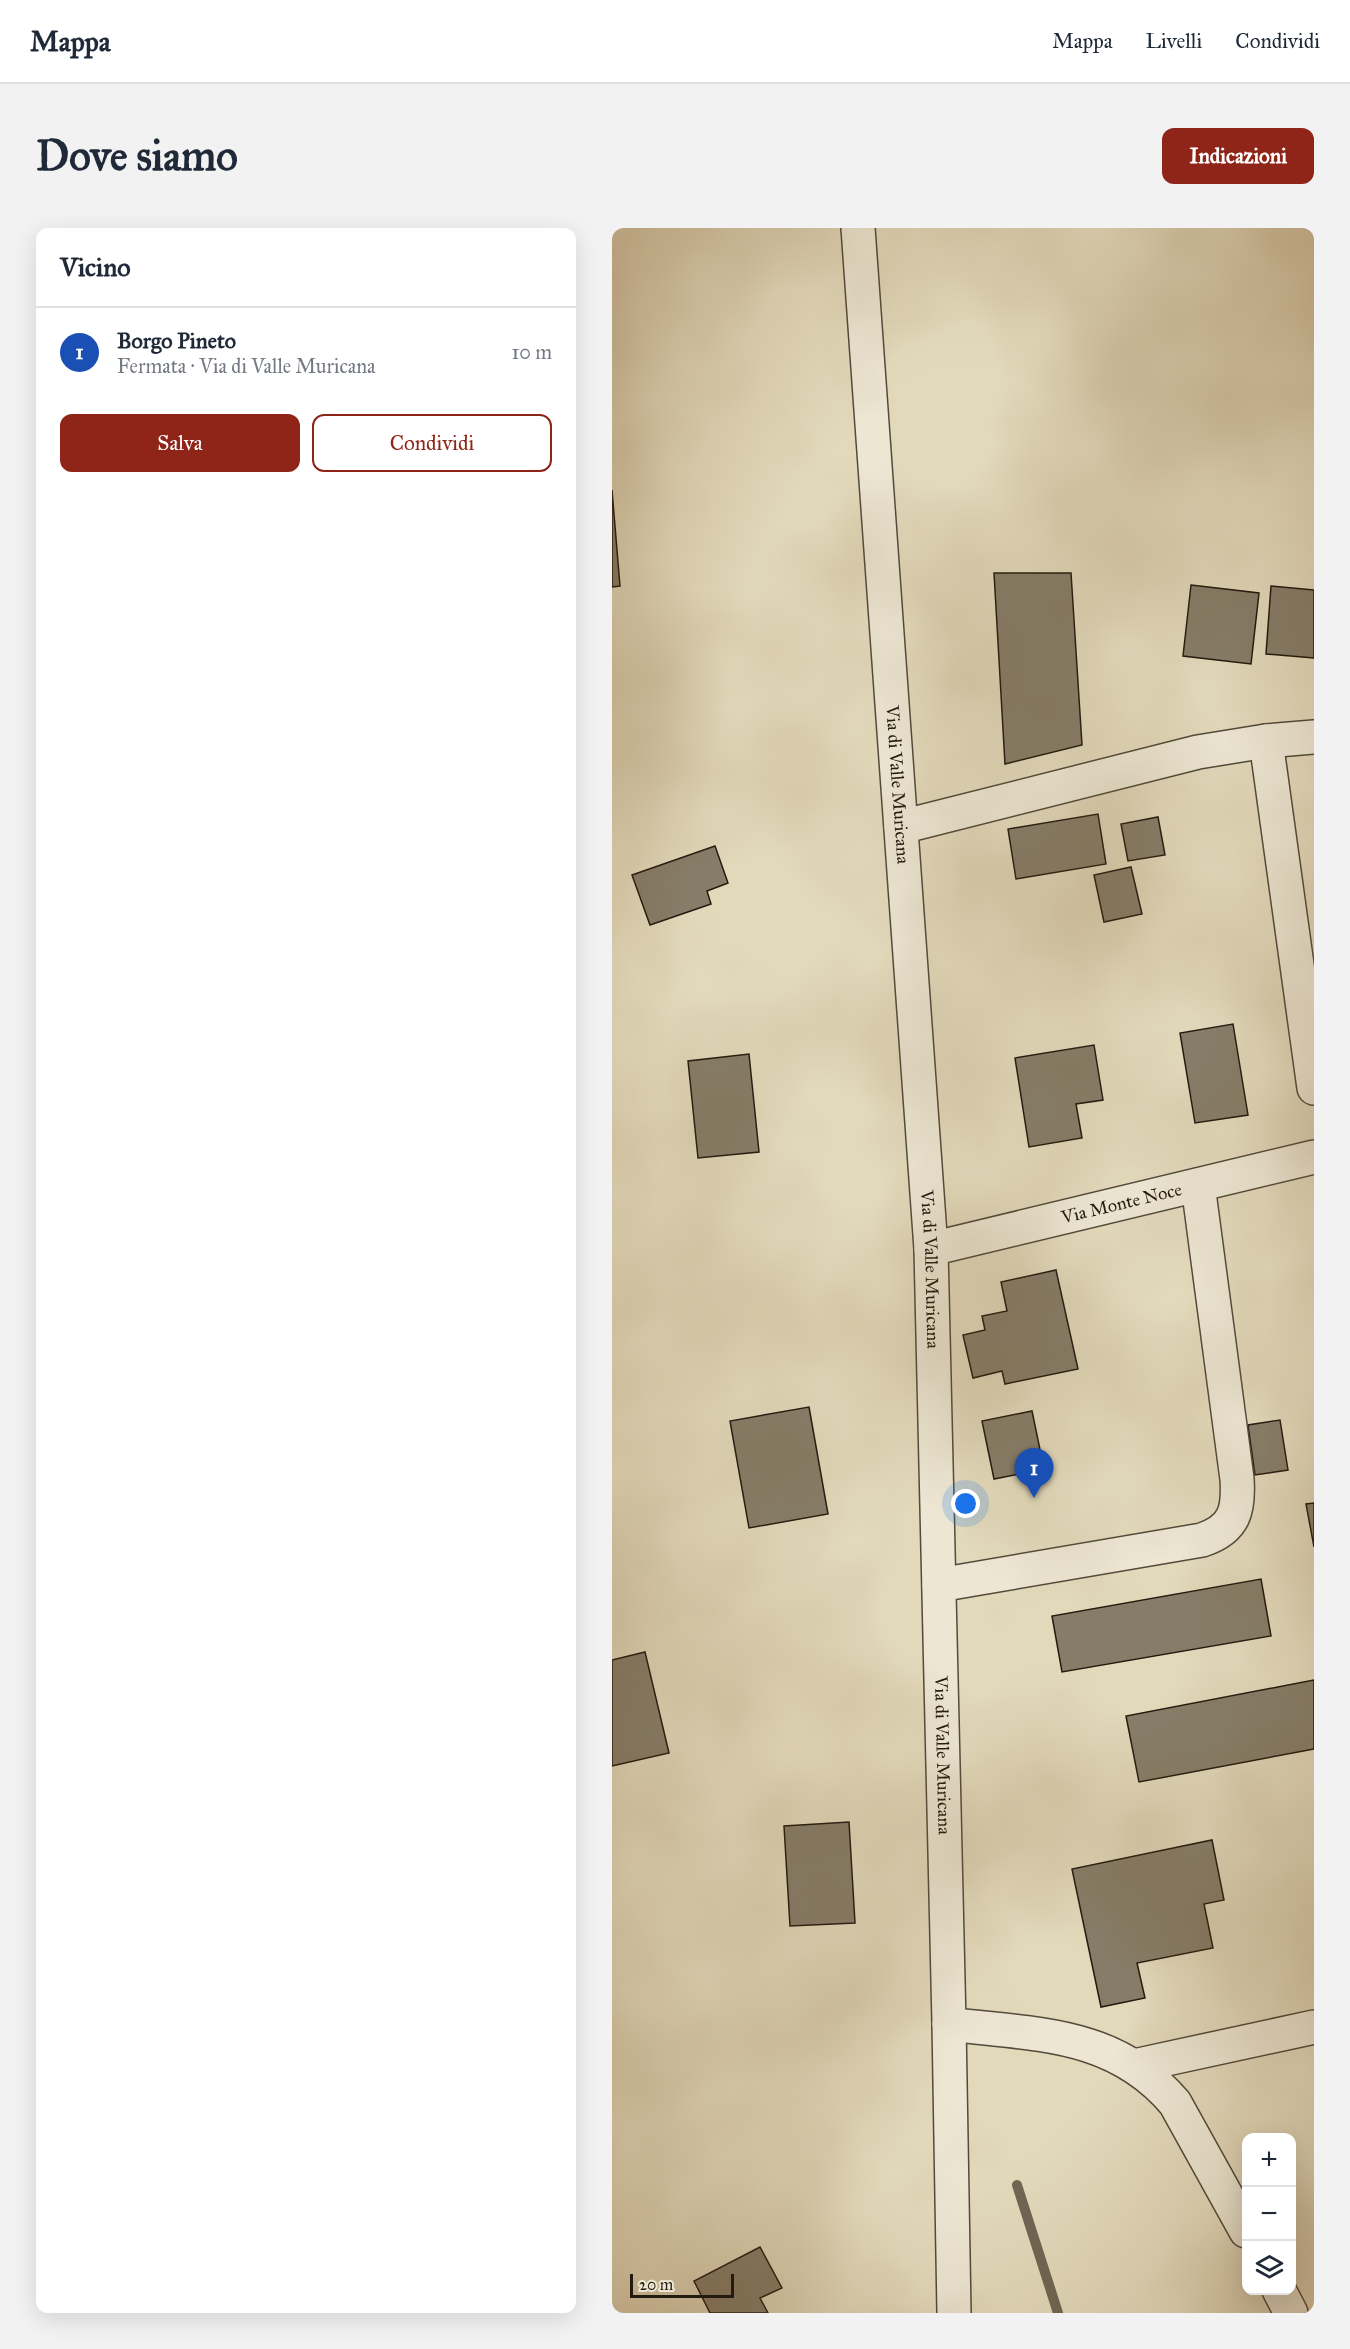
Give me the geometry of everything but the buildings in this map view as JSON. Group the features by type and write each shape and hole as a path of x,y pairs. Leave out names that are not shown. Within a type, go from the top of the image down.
{"street":[{"name":"Via di Valle Muricana","path":"858,228 931,1249 954,2313"},
{"path":"902,827 1190,754 1266,741 1314,737"},
{"path":"1266,741 1314,1088"},
{"name":"Via Monte Noce","path":"931,1249 1314,1157"},
{"path":"939,1585 1202,1540 1224,1530 1233,1519 1237,1479 1198,1185"},
{"path":"949,2024 1079,2041 1134,2066 1159,2086 1175,2103 1242,2224"},
{"path":"1134,2066 1314,2027"},
{"path":"1282,2295 1291,2313"}],"waterway":[{"path":"1017,2185 1058,2313"}],"place":[{"name":"Borgo Pineto","path":"1034,1498"}]}
